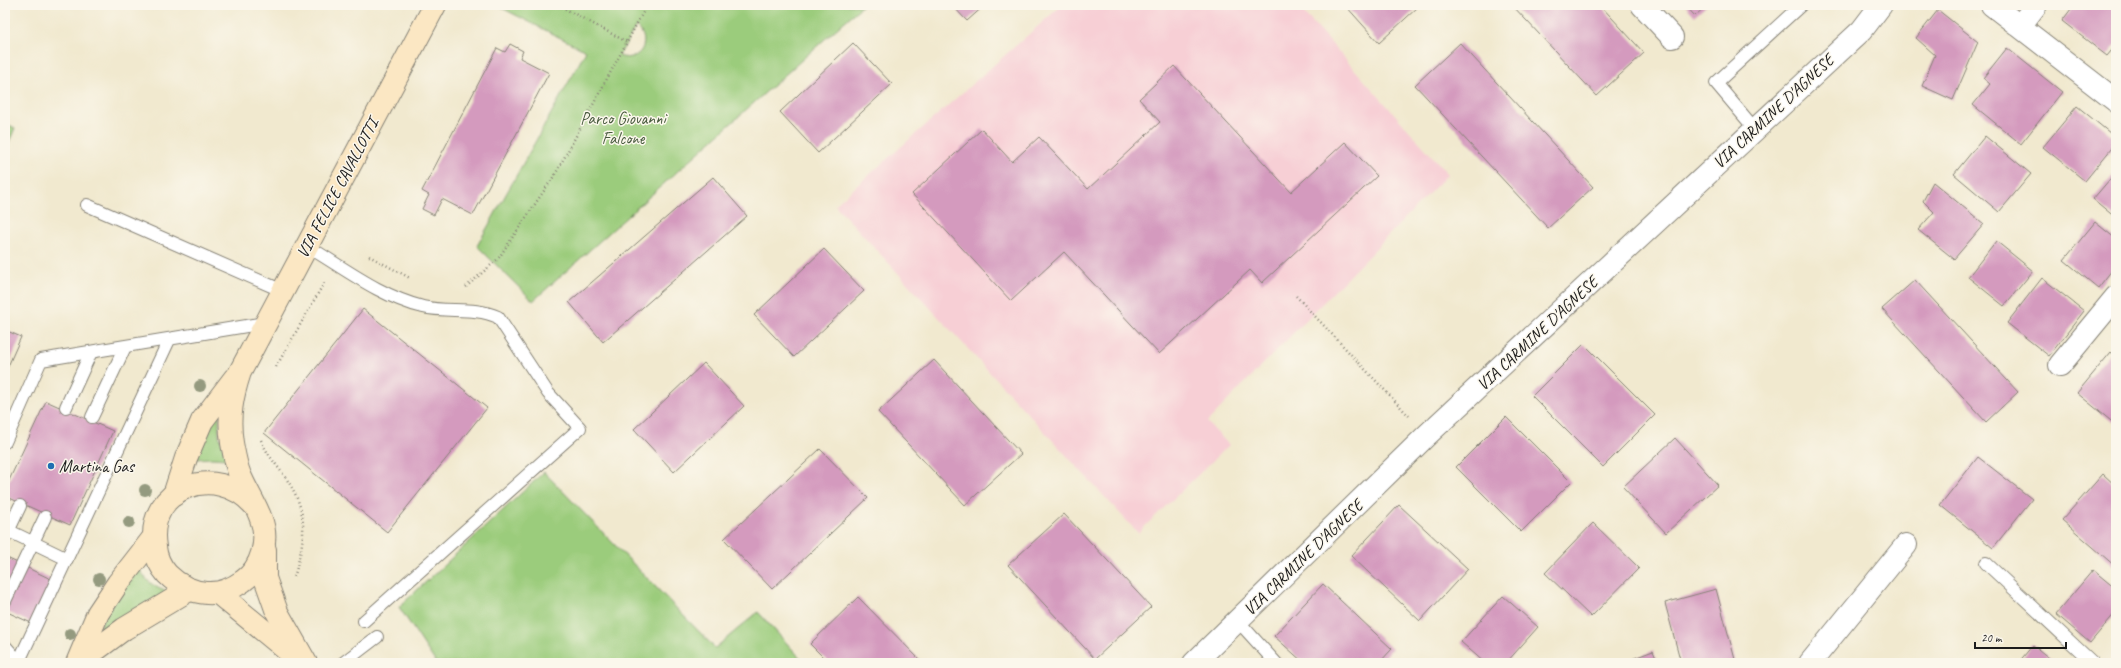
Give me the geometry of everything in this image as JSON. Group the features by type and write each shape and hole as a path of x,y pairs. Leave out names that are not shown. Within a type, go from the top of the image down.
{"main road":[{"name":"VIA FELICE CAVALLOTTI","path":"254,505 239,474 230,428 231,400 240,372 435,5"},
{"name":"VIA FELICE CAVALLOTTI","path":"174,495 186,458 202,421 240,372"},
{"path":"264,534 263,550 257,565 247,578 234,588 218,593 189,590 175,582 163,570 156,554 153,538 154,526 159,514 165,504 174,495 194,484 216,483 237,490 254,505 261,519 264,534 265,578 277,612 305,663"},
{"path":"78,663 98,613 118,583 153,538"},
{"path":"78,663 124,629 189,590"},
{"path":"218,593 305,663"}],"street":[{"path":"1642,5 1672,37"},
{"name":"VIA CARMINE D'AGNESE","path":"1194,663 1427,435 1754,128 1862,30 1881,5"},
{"path":"1992,5 2116,101"},
{"path":"2020,26 2036,5"},
{"path":"2060,365 2116,297"},
{"path":"1810,663 1906,545"}],"lane":[{"path":"1754,128 1716,82 1801,5"},
{"path":"87,205 283,291"},
{"path":"307,246 383,292 404,301 424,307 473,310 489,313 498,317 548,392 580,428 364,621"},
{"path":"5,442 42,360 265,324"},
{"path":"5,646 20,662 169,340"},
{"path":"92,417 125,347"},
{"path":"66,407 91,352"},
{"path":"20,506 6,533 33,543 67,559"},
{"path":"5,601 45,517"},
{"path":"1986,563 2093,663"},
{"path":"1238,621 1276,663"},
{"path":"342,663 377,636"}],"path":[{"path":"558,5 627,42"},
{"path":"463,290 498,260 556,173 648,5"},
{"name":"VIA FELICE CAVALLOTTI","path":"273,371 344,251 357,250 416,281"},
{"path":"1296,296 1427,435"},
{"path":"259,436 269,457 285,478 296,496 301,512 304,542 292,583"}],"shaded area":[{"path":"1062,5 1297,5 1448,174 1207,422 1229,445 1138,533 835,205"}],"green space":[{"name":"Parco Giovanni Falcone","path":"863,5 533,301 477,246 586,51 498,6","holes":["636,26 641,32 644,44 638,54 633,57 626,58 619,56"]},
{"path":"5,123 15,128 5,151"},
{"path":"219,409 219,435 227,459 195,459"},
{"path":"544,472 715,648 758,612 805,663 436,663 399,607"},
{"path":"137,565 143,576 151,584 172,593 98,638 102,620"}],"building":[{"path":"952,5 985,5 967,21"},
{"path":"1345,5 1416,5 1418,7 1379,43"},
{"path":"1512,5 1600,5 1644,53 1597,96"},
{"path":"1685,5 1707,5 1695,16"},
{"path":"2074,5 2116,5 2116,45 2107,56 2062,21"},
{"path":"1938,10 1978,42 1953,100 1922,86 1935,55 1916,38"},
{"path":"853,43 892,84 818,153 780,112"},
{"path":"1460,43 1593,187 1548,228 1415,85"},
{"path":"510,44 523,51 520,58 549,73 473,215 442,199 434,215 422,209 429,195 422,191 497,48 505,52"},
{"path":"2007,48 2062,92 2021,144 1973,105 1990,84 1983,78"},
{"path":"1174,66 1291,192 1345,142 1377,176 1262,283 1250,270 1159,354 1064,252 1011,301 912,194 982,129 1012,162 1039,137 1088,189 1160,122 1139,99"},
{"path":"2077,106 2116,138 2116,143 2085,181 2043,147"},
{"path":"1985,136 2031,174 1999,212 1954,174"},
{"path":"2116,172 2116,218 2093,199"},
{"path":"713,177 747,216 603,342 569,302"},
{"path":"1933,182 1984,224 1954,259 1918,230 1934,212 1923,201"},
{"path":"2095,222 2116,239 2116,265 2098,288 2064,260"},
{"path":"1996,241 2033,271 2004,306 1968,277"},
{"path":"824,249 864,291 794,357 754,315"},
{"path":"2042,278 2084,311 2049,356 2007,323"},
{"path":"1915,280 2018,392 1986,422 1882,309"},
{"path":"363,309 487,408 387,532 264,433"},
{"path":"5,330 21,337 5,373"},
{"path":"1584,344 1655,415 1603,467 1532,396"},
{"path":"2111,352 2116,357 2116,425 2077,393"},
{"path":"934,360 1021,454 965,505 878,412"},
{"path":"704,363 744,406 674,472 634,429"},
{"path":"46,401 113,431 70,525 5,496 5,489"},
{"path":"1506,417 1571,482 1521,532 1456,467"},
{"path":"1675,438 1718,485 1666,533 1623,487"},
{"path":"820,449 868,498 772,589 724,539"},
{"path":"1978,457 2032,499 1993,548 1940,505"},
{"path":"2103,474 2116,486 2116,567 2062,520"},
{"path":"1399,505 1468,569 1420,621 1351,556"},
{"path":"1064,514 1151,607 1095,659 1008,565"},
{"path":"1593,523 1639,568 1591,617 1545,573"},
{"path":"5,557 61,584 40,627 5,611"},
{"path":"2093,570 2116,589 2116,612 2090,643 2056,614"},
{"path":"1323,584 1392,649 1379,663 1304,663 1274,636"},
{"path":"1716,589 1736,663 1681,663 1665,603"},
{"path":"1503,596 1538,627 1506,663 1485,663 1461,642"},
{"path":"858,597 923,663 829,663 810,644"},
{"path":"2033,645 2055,663 2018,663"},
{"path":"1653,651 1658,663 1621,663"}],"place":[{"name":"Martina Gas","path":"51,466"}]}
